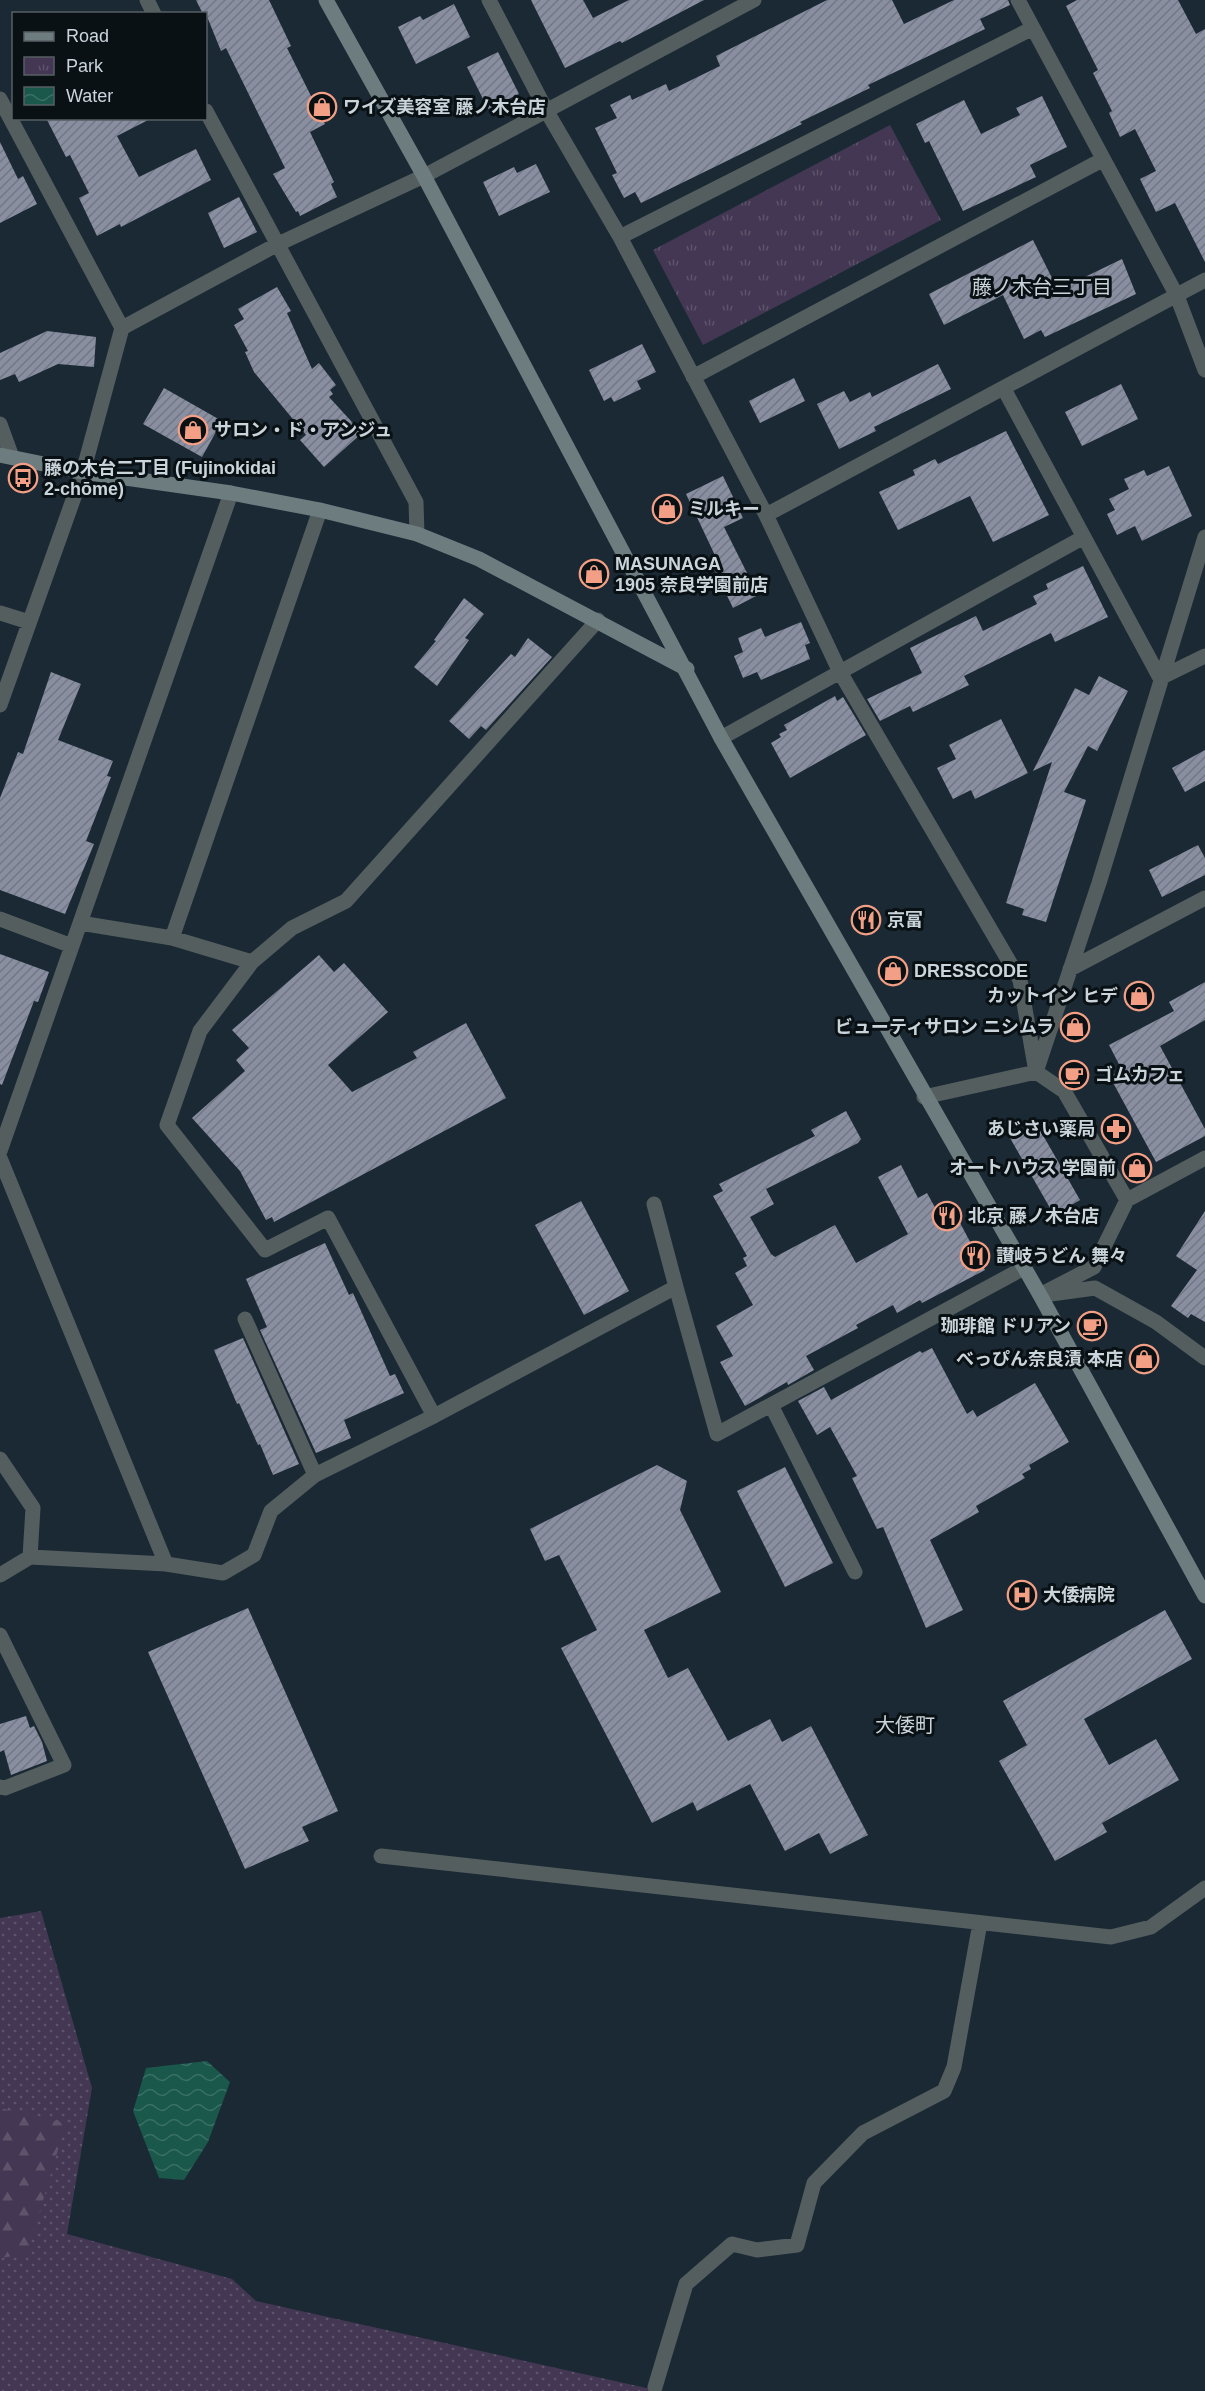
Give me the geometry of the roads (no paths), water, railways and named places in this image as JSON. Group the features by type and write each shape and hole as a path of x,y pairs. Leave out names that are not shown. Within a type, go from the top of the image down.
{"street":[{"path":"326,0 424,176 687,669 721,738 924,1097 1040,1295 1205,1596"},
{"path":"489,0 546,110 620,237 766,515 840,672 1020,980 1036,1072 1064,1091 1127,1200"},
{"path":"122,328 276,245 424,176 754,0"},
{"path":"1018,0 1101,160 1177,296 1205,370"},
{"path":"620,237 1033,28"},
{"path":"0,99 122,328 83,472 0,705"},
{"path":"207,113 416,502 417,534"},
{"path":"693,377 1101,160"},
{"path":"766,515 1205,280"},
{"path":"1004,389 1160,678"},
{"path":"0,424 6,456 83,472 231,493 320,510 417,534 479,559 687,669"},
{"path":"0,1151 231,493"},
{"path":"172,938 320,510"},
{"path":"721,738 1084,537"},
{"path":"1036,1072 1205,537"},
{"path":"0,613 29,622"},
{"path":"434,1416 328,1218 265,1250 167,1125 200,1031 252,962 292,928 346,901 598,620"},
{"path":"1160,678 1205,656"},
{"path":"1070,969 1205,898"},
{"path":"0,919 72,946"},
{"path":"80,923 172,938 252,962"},
{"path":"924,1097 1036,1072"},
{"path":"0,1158 166,1564"},
{"path":"1040,1295 1094,1267 1127,1200 1205,1158"},
{"path":"654,1204 717,1434 1024,1268"},
{"path":"0,1575 30,1557 166,1564 223,1573 254,1555 271,1511 315,1475 434,1416 676,1287"},
{"path":"1040,1295 1095,1288 1156,1322 1205,1358"},
{"path":"245,1319 315,1475"},
{"path":"771,1405 855,1572"},
{"path":"0,1459 33,1509 30,1557"},
{"path":"0,1635 64,1765 5,1788 0,1787"},
{"path":"381,1856 1111,1937 1151,1927 1205,1888"},
{"path":"655,2387 686,2284 732,2244 757,2250 797,2245 814,2183 863,2133 944,2091 954,2067 981,1923"}],"water":[{"path":"207,2061 230,2082 208,2142 184,2180 159,2178 133,2111 146,2068"}],"place":[{"name":"ワイズ美容室 藤ノ木台店","path":"322,107"},
{"name":"サロン・ド・アンジュ","path":"193,430"},
{"name":"藤の木台二丁目 (Fujinokidai 2-chōme)","path":"23,478"},
{"name":"ミルキー","path":"667,509"},
{"name":"MASUNAGA 1905 奈良学園前店","path":"594,574"},
{"name":"京富","path":"866,920"},
{"name":"DRESSCODE","path":"893,971"},
{"name":"カットイン ヒデ","path":"1139,996"},
{"name":"ビューティサロン ニシムラ","path":"1075,1027"},
{"name":"ゴムカフェ","path":"1074,1075"},
{"name":"あじさい薬局","path":"1116,1129"},
{"name":"オートハウス 学園前","path":"1137,1168"},
{"name":"北京 藤ノ木台店","path":"947,1216"},
{"name":"讃岐うどん 舞々","path":"975,1256"},
{"name":"珈琲館 ドリアン","path":"1092,1326"},
{"name":"べっぴん奈良漬 本店","path":"1144,1359"},
{"name":"大倭病院","path":"1022,1595"}],"district":[{"name":"藤ノ木台三丁目","path":"1042,287"},
{"name":"大倭町","path":"905,1725"}]}
